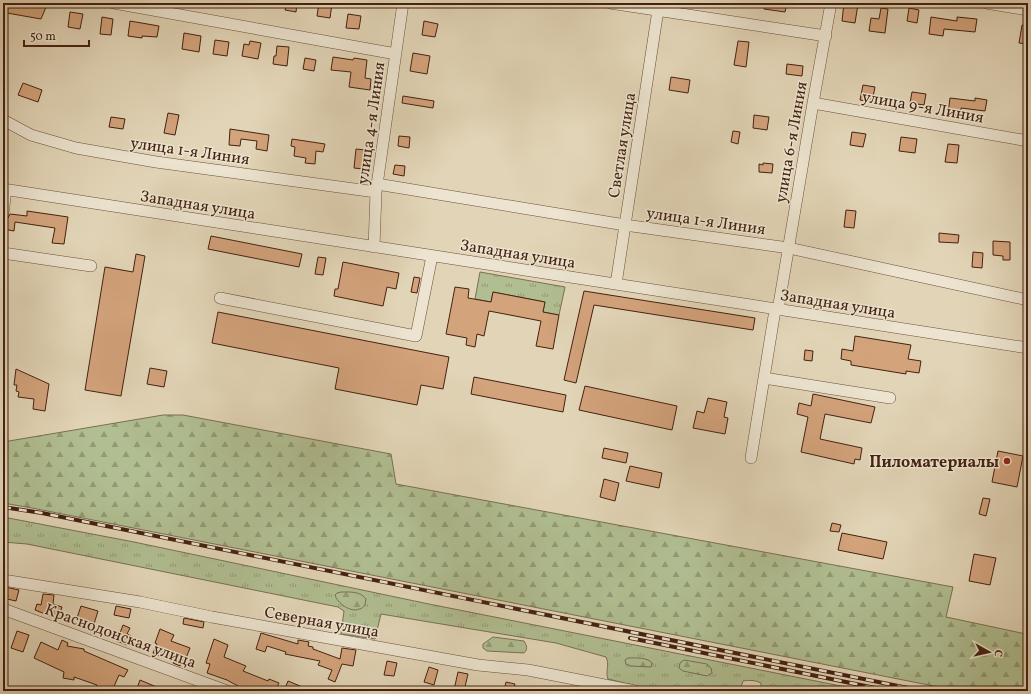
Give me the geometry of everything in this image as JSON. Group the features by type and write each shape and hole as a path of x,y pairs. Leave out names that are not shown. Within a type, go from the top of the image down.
{"street":[{"path":"114,3 396,54"},
{"name":"улица 4-я Линия","path":"374,247 377,188 403,3"},
{"path":"612,3 826,36"},
{"name":"улица 6-я Линия","path":"751,458 831,3"},
{"path":"986,3 1028,10"},
{"name":"Светлая улица","path":"616,284 658,10"},
{"name":"улица 9-я Линия","path":"813,103 1028,141"},
{"name":"улица 1-я Линия","path":"4,122 31,135 76,148 156,162 377,188 789,248 1028,300"},
{"path":"3,214 5,189"},
{"name":"Западная улица","path":"5,189 1028,348"},
{"path":"3,253 91,266"},
{"path":"220,298 416,336 432,256"},
{"path":"764,378 890,398"},
{"name":"Северная улица","path":"3,580 140,602 212,617 478,665 528,670 635,691"},
{"name":"Краснодонская улица","path":"3,609 227,691"}],"green space":[{"path":"480,272 565,287 559,315 543,312 545,302 493,292 491,302 475,299"},
{"path":"163,415 183,415 391,454 396,484 953,587 946,617 1026,634 1028,621 1028,691 959,691 3,503 3,442"},
{"path":"3,517 134,542 424,603 866,691 761,691 761,683 750,680 743,681 740,691 674,691 665,687 646,688 608,679 608,663 606,657 556,643 381,614 375,639 341,634 344,611 338,607 27,544 3,542"},
{"path":"341,592 355,592 364,596 366,599 365,605 356,610 348,608 341,604 336,598 335,595"},
{"path":"493,637 524,641 527,649 524,653 487,651 483,648 483,644"},
{"path":"628,658 641,658 650,661 652,663 651,667 631,666 626,664 625,660"},
{"path":"684,660 707,664 711,668 712,673 707,676 683,671 679,668 680,663"}],"building":[{"path":"9,3 22,3 46,7 41,19 7,13"},
{"path":"287,3 297,3 296,12 285,10"},
{"path":"319,3 332,4 330,18 317,16"},
{"path":"765,3 787,3 785,12 764,9"},
{"path":"844,3 858,4 855,23 842,21"},
{"path":"881,8 888,9 885,33 869,31 871,18 879,19"},
{"path":"909,8 919,10 917,23 907,21"},
{"path":"70,12 83,14 80,29 68,27"},
{"path":"348,14 361,16 359,29 346,28"},
{"path":"102,17 113,19 111,35 100,34"},
{"path":"931,17 957,21 957,17 977,19 975,32 944,29 943,36 929,34"},
{"path":"130,21 159,26 157,37 142,36 142,38 128,36"},
{"path":"424,21 438,24 435,37 422,35"},
{"path":"1022,25 1028,26 1028,44 1019,43"},
{"path":"184,33 201,36 199,52 182,49"},
{"path":"215,40 229,42 227,56 213,54"},
{"path":"250,41 261,43 258,59 242,56 244,44 249,45"},
{"path":"738,41 749,42 746,67 734,65"},
{"path":"277,46 289,47 287,66 273,64"},
{"path":"413,53 430,56 427,74 410,71"},
{"path":"333,57 353,60 354,58 367,60 365,78 371,79 370,90 349,87 351,72 331,70"},
{"path":"305,58 316,60 314,71 303,69"},
{"path":"787,64 803,66 802,76 786,74"},
{"path":"671,77 690,80 688,93 669,90"},
{"path":"23,83 42,90 38,102 18,95"},
{"path":"863,85 875,87 872,102 860,100"},
{"path":"912,92 926,94 924,105 910,103"},
{"path":"403,96 434,101 433,108 402,103"},
{"path":"950,98 975,101 975,98 987,100 985,111 961,108 960,116 948,114"},
{"path":"168,113 179,115 175,135 164,133"},
{"path":"754,115 769,117 767,130 753,128"},
{"path":"111,117 125,119 123,129 109,127"},
{"path":"230,129 269,135 267,151 256,149 257,141 241,139 240,146 229,145"},
{"path":"733,131 740,132 738,144 731,142"},
{"path":"852,132 866,134 863,147 850,145"},
{"path":"399,136 410,137 409,148 398,146"},
{"path":"901,137 917,139 915,153 899,151"},
{"path":"292,139 325,144 323,152 316,151 315,164 305,163 306,158 294,156 295,147 291,146"},
{"path":"948,144 959,145 957,163 945,162"},
{"path":"356,149 365,150 363,169 354,168"},
{"path":"763,163 773,164 772,173 759,172 759,164 763,165"},
{"path":"395,165 405,166 404,176 393,174"},
{"path":"846,210 856,211 854,228 844,227"},
{"path":"27,211 68,217 64,244 52,243 55,228 15,222 14,231 3,229 3,221 8,218 10,214 27,216"},
{"path":"939,233 959,235 958,243 939,242"},
{"path":"211,236 302,254 299,267 208,249"},
{"path":"993,241 1010,242 1010,260 1003,260 1003,256 993,255"},
{"path":"973,252 983,253 982,268 972,267"},
{"path":"136,254 145,256 121,396 85,390 105,267 133,272"},
{"path":"318,257 326,258 323,275 315,274"},
{"path":"343,262 399,273 396,289 387,287 383,306 334,296 335,289 338,289"},
{"path":"414,277 420,278 417,293 411,292"},
{"path":"455,287 469,289 468,298 491,302 493,292 545,302 543,312 559,315 553,349 536,346 541,321 489,311 484,336 477,334 475,347 466,345 467,338 446,334"},
{"path":"584,291 755,318 753,330 594,305 576,383 564,380"},
{"path":"218,312 449,357 443,389 421,385 417,405 335,389 339,368 212,343"},
{"path":"855,336 911,345 908,359 921,361 919,373 906,371 906,374 851,365 851,361 841,359 842,349 853,351"},
{"path":"805,350 813,351 812,361 804,360"},
{"path":"150,368 167,371 164,387 147,384"},
{"path":"16,369 49,384 45,411 33,409 34,399 18,397 19,392 16,391 17,385 14,385"},
{"path":"474,377 566,395 563,412 471,394"},
{"path":"585,386 677,406 672,430 579,410"},
{"path":"813,394 875,407 871,423 825,414 820,439 862,448 860,460 855,459 854,464 801,452 808,417 797,414 799,403 811,406"},
{"path":"708,398 727,402 724,417 728,418 725,434 693,428 697,411 704,413"},
{"path":"604,448 628,453 626,463 602,458"},
{"path":"998,451 1023,456 1017,487 992,482"},
{"path":"630,466 662,473 659,488 626,481"},
{"path":"604,479 619,483 615,501 600,497"},
{"path":"983,498 990,499 986,516 979,514"},
{"path":"832,523 841,525 839,532 830,531"},
{"path":"842,533 887,542 883,559 838,550"},
{"path":"974,554 996,558 990,585 969,581"},
{"path":"5,587 19,590 16,601 7,599 8,595 4,594"},
{"path":"43,594 54,595 53,604 62,607 58,619 35,610 37,604 41,605"},
{"path":"81,606 98,611 94,624 77,618"},
{"path":"116,606 131,609 129,618 114,615"},
{"path":"184,618 204,622 203,628 183,624"},
{"path":"123,625 130,628 127,634 131,636 127,645 117,641"},
{"path":"160,629 174,635 171,641 190,648 186,658 184,657 180,666 173,663 175,660 153,653 157,644 155,643"},
{"path":"17,631 29,635 23,652 11,648"},
{"path":"261,633 298,644 298,640 309,642 308,646 313,647 313,649 340,659 342,648 356,650 353,666 342,664 335,682 328,679 332,670 318,665 320,661 285,654 286,652 267,646 265,652 256,649"},
{"path":"214,639 228,645 224,657 246,666 243,671 268,681 269,679 279,683 275,691 247,691 227,680 207,673 210,664 206,663"},
{"path":"62,640 68,643 67,646 84,649 84,651 128,670 124,677 119,675 112,691 95,691 97,685 74,677 74,680 63,678 64,672 34,658 41,642 58,650"},
{"path":"387,661 397,663 394,676 384,675"},
{"path":"429,667 438,670 434,685 424,682"},
{"path":"458,672 468,674 464,691 454,690"},
{"path":"140,680 166,691 136,691"},
{"path":"288,681 312,691 284,691"},
{"path":"506,682 515,684 513,691 504,691"}],"railway":[{"path":"3,507 42,513 923,691"},
{"path":"630,638 890,691"}],"place":[{"name":"Пиломатериалы","path":"1007,461"}]}
